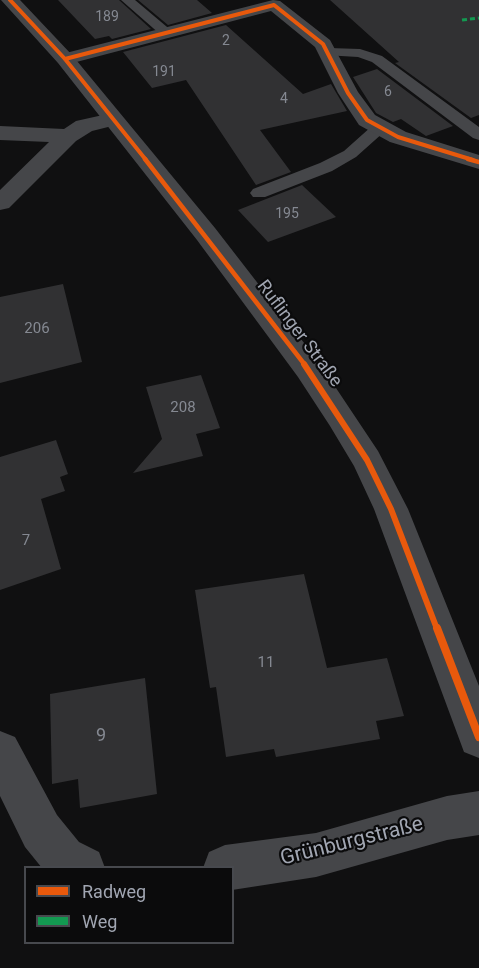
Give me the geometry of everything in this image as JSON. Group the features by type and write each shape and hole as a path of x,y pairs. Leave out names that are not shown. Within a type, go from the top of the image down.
{"street":[{"name":"Ruflinger Straße","path":"10,0 65,59 206,234 308,369 367,460 424,590 479,737"},
{"path":"65,59 276,2 323,44 357,108 378,129 424,147 479,162"},
{"path":"0,203 68,136 84,126 112,119"},
{"path":"0,133 68,136"},
{"path":"0,752 41,831 63,858 81,866"},
{"name":"Grünburgstraße","path":"233,866 316,855 447,818 479,813"}],"lane":[{"path":"127,0 166,32"},
{"path":"329,52 360,53 377,59 479,135"},
{"path":"259,193 326,168 350,154 378,129"}],"building":[{"path":"58,0 119,0 151,29 112,39 109,36 95,39"},
{"path":"138,0 197,0 212,13 168,25"},
{"path":"330,0 479,0 479,115 471,118 395,63 399,62"},
{"path":"226,25 303,94 331,84 347,111 260,130 291,172 256,185 186,80 152,88 123,52"},
{"path":"377,69 453,126 426,136 401,119 393,122 376,113 353,77"},
{"path":"302,185 336,217 268,242 238,210"},
{"path":"63,284 82,362 0,383 0,297"},
{"path":"201,375 220,428 196,434 203,456 133,473 162,439 146,387"},
{"path":"56,440 68,474 60,477 65,491 41,499 61,569 0,590 0,457"},
{"path":"304,574 327,668 387,658 404,716 376,721 380,739 276,757 274,749 226,757 216,687 210,688 195,590"},
{"path":"145,678 157,794 80,808 78,779 52,784 50,694"}],"marked path":[{"path":"462,20 479,18"}],"cycle path":[{"path":"10,0 65,59 206,234 308,369 341,418 367,460 391,509 479,737"},
{"path":"65,59 274,5 323,44 348,93 367,120 398,137 479,162"}]}
